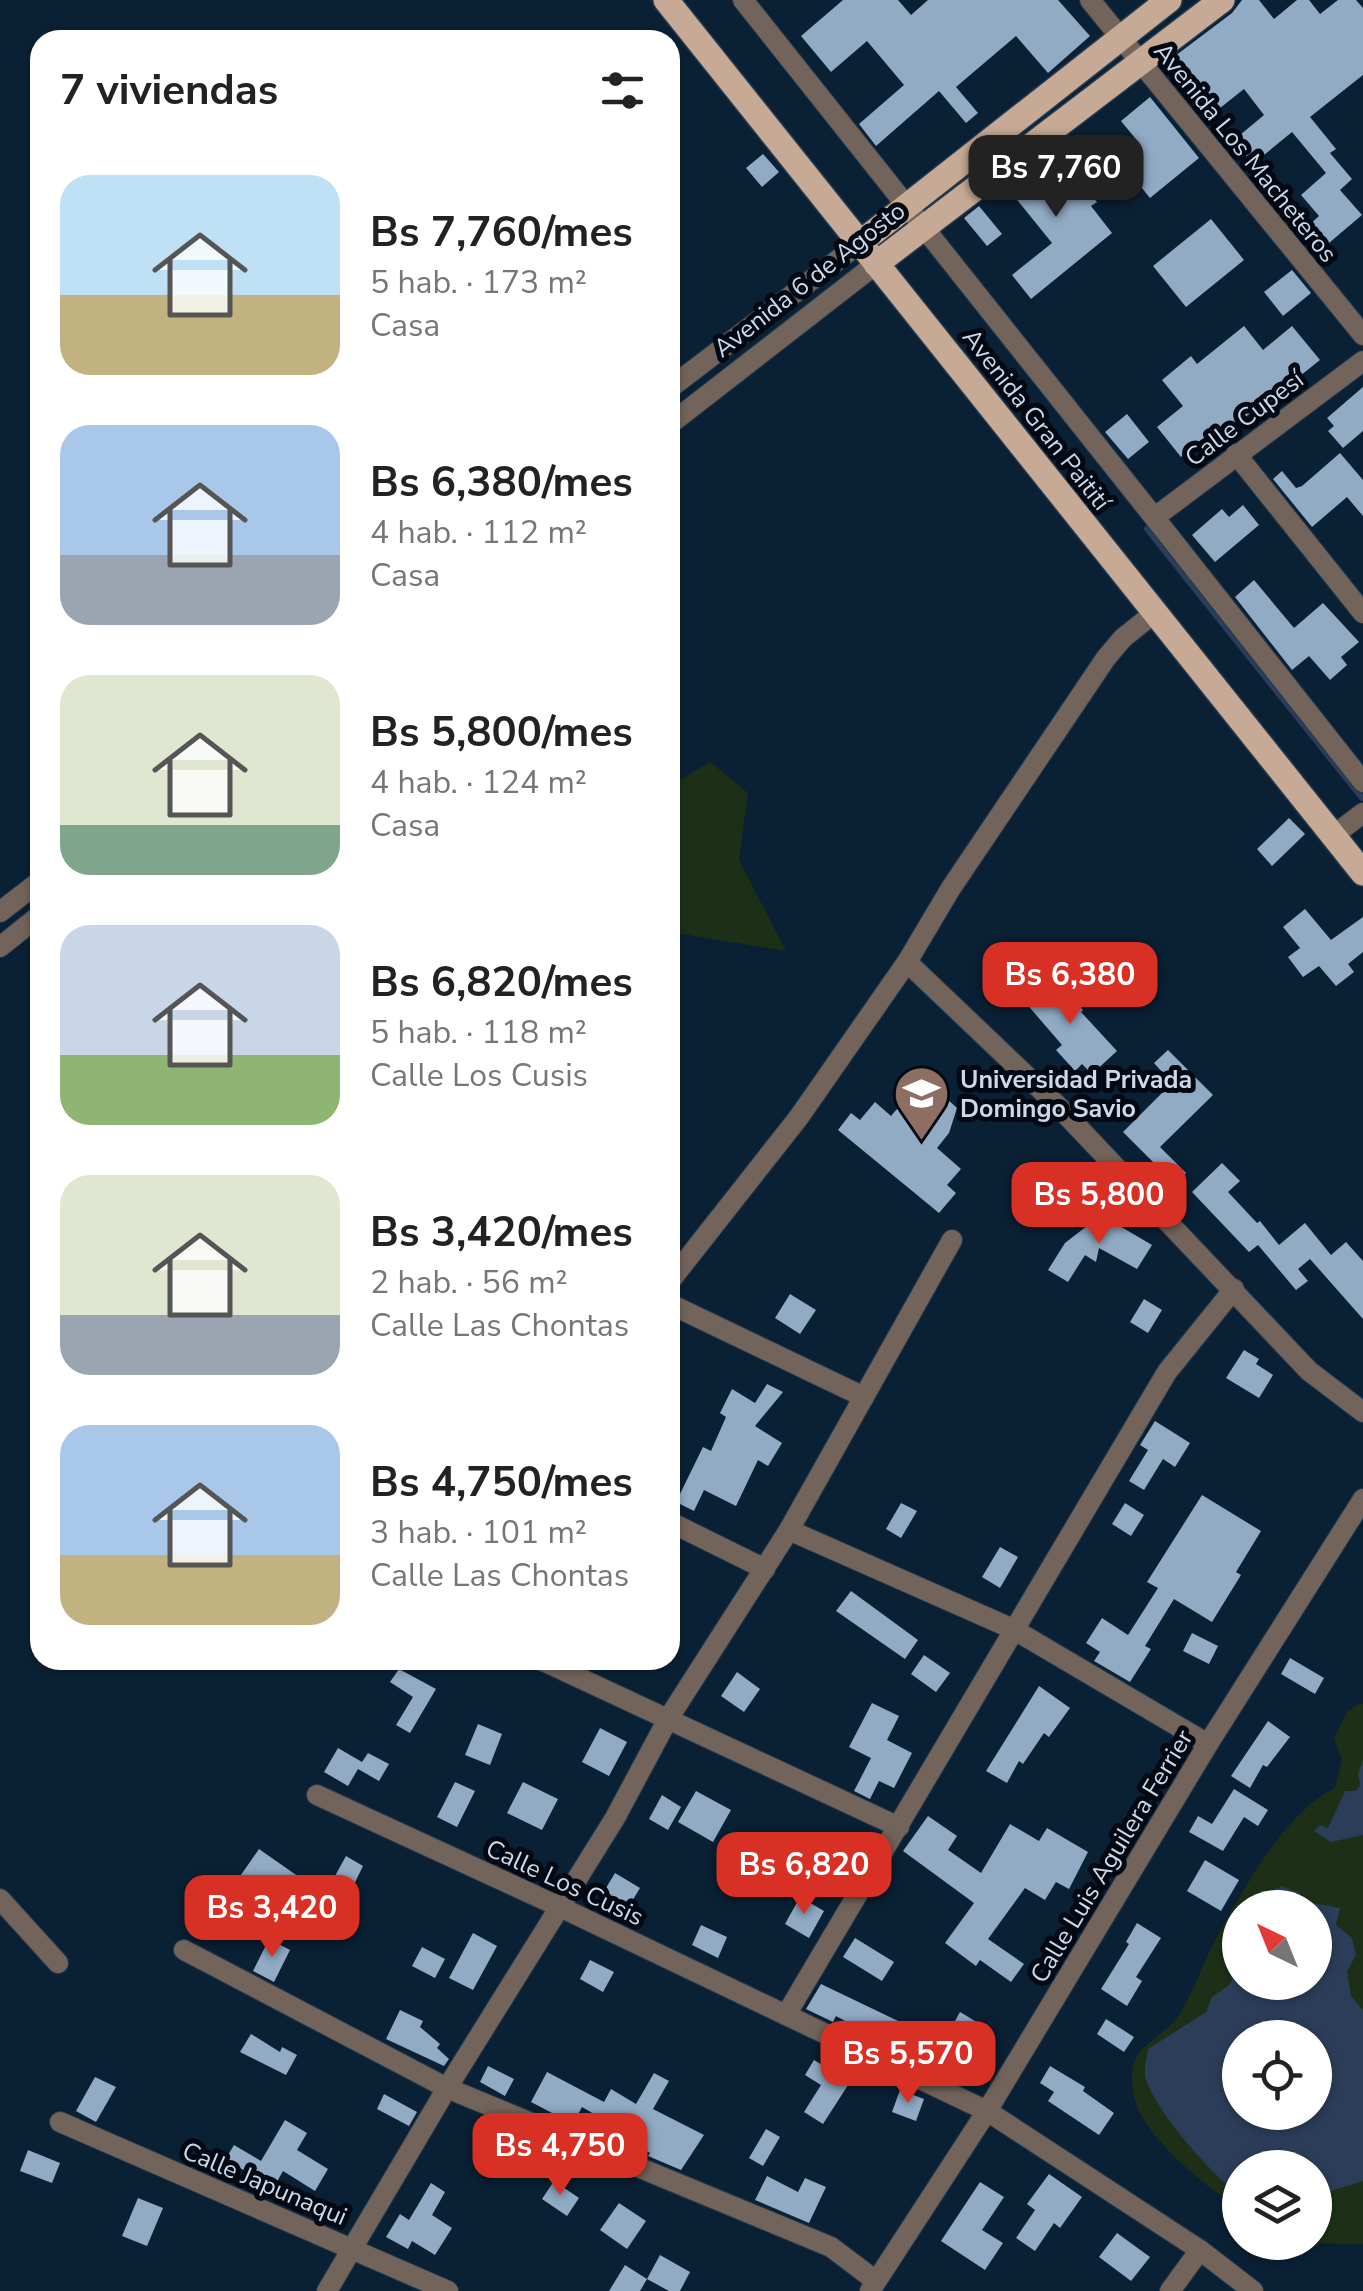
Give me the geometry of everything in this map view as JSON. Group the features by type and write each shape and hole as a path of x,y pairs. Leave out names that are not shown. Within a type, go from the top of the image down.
{"main road":[{"name":"Avenida Gran Paitití","path":"666,0 1363,873"},
{"name":"Avenida 6 de Agosto","path":"860,243 1169,0"},
{"name":"Avenida 6 de Agosto","path":"876,264 1222,0"}],"street":[{"path":"743,0 1363,782"},
{"name":"Avenida Los Macheteros","path":"1090,0 1363,335"},
{"name":"Avenida 6 de Agosto","path":"680,380 860,243"},
{"name":"Avenida 6 de Agosto","path":"680,415 876,264"},
{"name":"Calle Cupesí","path":"1155,516 1363,361"},
{"path":"1236,454 1363,614"},
{"path":"680,1267 799,1117 907,962 951,888 1106,658 1154,614"},
{"path":"1334,836 1363,813"},
{"path":"30,889 5,908 30,918"},
{"path":"0,946 30,923"},
{"path":"907,962 1055,1104 1309,1370 1363,1412"},
{"path":"327,2291 447,2088 615,1818 668,1719 789,1530 952,1240"},
{"path":"786,2015 1167,1372 1234,1289"},
{"path":"680,1309 864,1398"},
{"name":"Calle Luis Aguilera Ferrier","path":"873,2286 986,2111 1208,1744 1363,1498"},
{"path":"680,1527 765,1569"},
{"path":"789,1530 1013,1629 1208,1744"},
{"path":"563,1670 899,1826"},
{"name":"Calle Los Cusis","path":"317,1795 560,1906 986,2111 1200,2250 1253,2291"},
{"path":"0,1899 58,1963"},
{"path":"184,1950 447,2088 831,2247 873,2286"},
{"name":"Calle Japunaqui","path":"60,2122 448,2291"},
{"path":"1170,2291 1200,2250"}],"green space":[{"path":"710,762 748,793 739,860 786,951 680,934 680,780"},
{"path":"1363,1704 1363,2244 1332,2244 1332,2150 1222,2150 1222,2196 1151,2130 1135,2100 1132,2070 1142,2049 1172,2024 1183,2009 1222,1928 1222,2000 1332,2000 1332,1890 1244,1890 1282,1834 1317,1799 1335,1788 1342,1760 1334,1738 1347,1712"}],"water":[{"path":"1363,1760 1363,1835 1331,1842 1314,1831 1320,1825 1328,1828 1345,1791 1356,1791"},
{"path":"1332,1907 1340,1908 1336,1925 1352,1938 1356,1955 1347,1971 1351,1996 1363,2010 1363,2181 1332,2191 1332,2150 1222,2150 1222,2180 1200,2158 1153,2095 1145,2069 1148,2049 1206,2012 1212,1997 1222,1990 1222,2000 1332,2000"}],"building":[{"path":"843,0 898,0 911,15 928,0 1058,0 1090,36 1048,73 1016,36 956,87 978,113 966,123 939,91 876,146 859,124 904,85 867,41 831,72 801,36"},
{"path":"1242,0 1259,0 1274,19 1297,0 1309,0 1320,14 1338,0 1356,0 1363,8 1363,75 1310,117 1336,149 1330,153 1352,179 1340,190 1362,215 1316,254 1299,234 1319,216 1301,195 1326,173 1292,132 1253,164 1234,140 1264,115 1244,89 1210,116 1167,62 1232,13"},
{"path":"1150,97 1199,158 1150,198 1119,160 1139,143 1121,121"},
{"path":"1054,149 1097,202 1091,206 1112,233 1031,299 1012,275 1052,243 1006,186"},
{"path":"763,154 779,172 762,187 746,168"},
{"path":"979,206 1002,234 987,246 964,218"},
{"path":"1211,219 1244,260 1186,307 1153,266"},
{"path":"1292,270 1311,293 1283,316 1264,292"},
{"path":"1244,326 1263,350 1292,326 1320,360 1290,384 1295,389 1268,411 1262,404 1214,441 1209,434 1181,457 1157,427 1183,406 1162,380 1191,356 1197,364"},
{"path":"1363,387 1363,431 1343,448 1328,431 1334,426 1327,418"},
{"path":"1127,414 1149,442 1128,459 1105,432"},
{"path":"1340,453 1363,480 1363,516 1347,497 1312,527 1273,479 1282,471 1296,488 1302,486"},
{"path":"1243,505 1259,525 1215,562 1192,535 1222,509 1229,517"},
{"path":"1254,580 1294,628 1323,603 1359,642 1341,657 1347,665 1330,680 1309,656 1292,670 1235,597"},
{"path":"1289,818 1305,834 1272,866 1257,849"},
{"path":"1305,909 1331,940 1363,917 1363,952 1348,964 1354,972 1336,986 1319,966 1303,977 1288,957 1300,948 1283,927"},
{"path":"1054,976 1117,1051 1092,1074 1082,1064 1075,1071 1056,1050 1062,1045 1025,1002"},
{"path":"1168,1050 1213,1095 1160,1147 1186,1173 1175,1184 1123,1132 1172,1083 1154,1063"},
{"path":"934,1087 957,1108 949,1133 937,1148 961,1169 947,1185 956,1193 939,1213 838,1130 851,1113 860,1120 875,1102 891,1116 908,1096"},
{"path":"1222,1163 1240,1181 1228,1192 1279,1245 1305,1223 1331,1255 1346,1242 1363,1261 1363,1319 1310,1259 1298,1269 1308,1281 1296,1290 1258,1245 1249,1252 1192,1192"},
{"path":"1101,1215 1152,1245 1137,1269 1099,1248 1096,1262 1085,1255 1068,1282 1048,1270 1065,1243"},
{"path":"790,1294 816,1310 800,1334 775,1318"},
{"path":"1144,1299 1162,1310 1148,1333 1130,1322"},
{"path":"1244,1350 1273,1375 1259,1398 1226,1378"},
{"path":"767,1384 783,1392 755,1426 782,1443 768,1466 758,1460 736,1506 704,1490 694,1511 680,1504 680,1494 703,1447 711,1451 726,1417 720,1413 732,1389 755,1403"},
{"path":"1155,1421 1190,1443 1175,1467 1163,1459 1144,1490 1129,1481 1148,1450 1140,1445"},
{"path":"1202,1495 1261,1531 1236,1572 1241,1575 1212,1622 1174,1599 1145,1646 1151,1649 1130,1682 1094,1661 1100,1652 1086,1643 1102,1618 1128,1635 1158,1588 1147,1582"},
{"path":"901,1503 917,1511 901,1538 886,1529"},
{"path":"1125,1503 1144,1515 1131,1536 1112,1524"},
{"path":"1000,1547 1018,1557 1000,1588 982,1577"},
{"path":"851,1591 918,1640 905,1659 836,1611"},
{"path":"1192,1633 1218,1646 1209,1664 1183,1651"},
{"path":"924,1655 950,1673 936,1692 911,1674"},
{"path":"1290,1658 1324,1678 1315,1694 1281,1674"},
{"path":"401,1670 436,1689 410,1733 396,1725 413,1697 390,1682"},
{"path":"737,1672 760,1689 744,1712 721,1696"},
{"path":"1039,1686 1070,1708 1049,1737 1044,1733 1023,1764 1019,1761 1007,1783 986,1771"},
{"path":"872,1703 899,1716 887,1740 912,1753 894,1788 879,1781 870,1799 854,1791 871,1758 849,1747"},
{"path":"1268,1721 1290,1737 1267,1767 1263,1765 1250,1788 1231,1776"},
{"path":"478,1724 502,1734 490,1765 465,1755"},
{"path":"600,1728 627,1742 609,1776 582,1762"},
{"path":"338,1748 362,1762 368,1753 389,1764 379,1781 358,1769 348,1786 324,1772"},
{"path":"455,1782 475,1791 457,1827 437,1817"},
{"path":"523,1782 558,1799 542,1830 507,1813"},
{"path":"1234,1789 1268,1810 1258,1826 1244,1817 1223,1851 1189,1832 1198,1816 1212,1824"},
{"path":"696,1791 731,1810 713,1842 678,1822"},
{"path":"662,1795 681,1807 668,1830 649,1819"},
{"path":"928,1816 957,1836 948,1850 981,1873 1010,1824 1039,1841 1047,1828 1088,1852 1069,1889 1056,1882 1045,1900 1025,1888 988,1939 1024,1964 1011,1982 980,1960 976,1966 945,1943 974,1903 903,1851"},
{"path":"824,1832 844,1843 815,1885 801,1876"},
{"path":"259,1849 299,1877 272,1906 263,1925 248,1917 256,1900 234,1885"},
{"path":"346,1856 363,1866 329,1935 309,1923"},
{"path":"1205,1860 1239,1880 1233,1890 1222,1890 1221,1911 1187,1891"},
{"path":"615,1873 640,1888 620,1921 594,1908"},
{"path":"800,1897 824,1911 809,1938 785,1924"},
{"path":"1137,1923 1161,1938 1136,1977 1142,1981 1127,2006 1101,1989 1129,1944 1126,1942"},
{"path":"701,1925 727,1937 718,1958 692,1945"},
{"path":"473,1933 497,1946 473,1990 449,1978"},
{"path":"855,1938 894,1962 882,1981 843,1957"},
{"path":"269,1939 290,1950 274,1982 253,1971"},
{"path":"422,1947 445,1959 435,1978 412,1966"},
{"path":"590,1960 614,1972 603,1992 580,1979"},
{"path":"821,1984 921,2032 915,2045 877,2028 872,2036 836,2016 833,2022 806,2009"},
{"path":"400,2010 423,2021 420,2027 440,2044 437,2048 449,2059 444,2066 386,2039"},
{"path":"960,2012 975,2021 959,2048 945,2039"},
{"path":"1106,2019 1134,2037 1124,2052 1097,2034"},
{"path":"251,2034 280,2052 282,2047 297,2055 286,2075 240,2052"},
{"path":"814,2060 850,2082 823,2124 804,2112 821,2085 805,2075"},
{"path":"488,2066 514,2079 505,2096 480,2082"},
{"path":"1050,2066 1085,2087 1083,2091 1114,2113 1099,2135 1048,2101 1054,2092 1040,2083"},
{"path":"547,2072 604,2102 611,2089 636,2104 654,2073 669,2081 653,2109 704,2135 681,2170 648,2156 650,2153 615,2132 618,2128 582,2107 573,2124 531,2102"},
{"path":"95,2077 116,2087 96,2122 76,2111"},
{"path":"900,2090 924,2099 916,2121 892,2112"},
{"path":"384,2094 417,2112 409,2126 377,2109"},
{"path":"285,2120 307,2133 297,2150 328,2169 315,2191 283,2171 274,2187 240,2168 237,2173 222,2165 234,2145 261,2161"},
{"path":"766,2129 780,2137 763,2166 749,2158"},
{"path":"28,2150 60,2163 52,2183 20,2171"},
{"path":"1049,2174 1082,2197 1060,2228 1054,2223 1035,2251 1016,2238 1035,2210 1027,2204"},
{"path":"767,2176 798,2192 805,2178 826,2187 809,2223 755,2200"},
{"path":"554,2181 579,2198 567,2216 542,2199"},
{"path":"980,2182 1004,2197 982,2230 1003,2243 985,2270 941,2241"},
{"path":"431,2183 445,2192 432,2215 452,2228 435,2255 412,2241 408,2249 386,2237 400,2214 409,2220"},
{"path":"138,2198 163,2208 147,2246 122,2236"},
{"path":"619,2203 646,2221 627,2249 600,2230"},
{"path":"1117,2233 1150,2257 1131,2281 1099,2257"},
{"path":"660,2255 690,2272 680,2291 669,2291 647,2279"},
{"path":"625,2265 647,2279 640,2291 609,2291"}],"waterway":[{"path":"1147,529 1362,798"}],"place":[{"name":"Universidad Privada Domingo Savio","path":"921,1142"}]}
